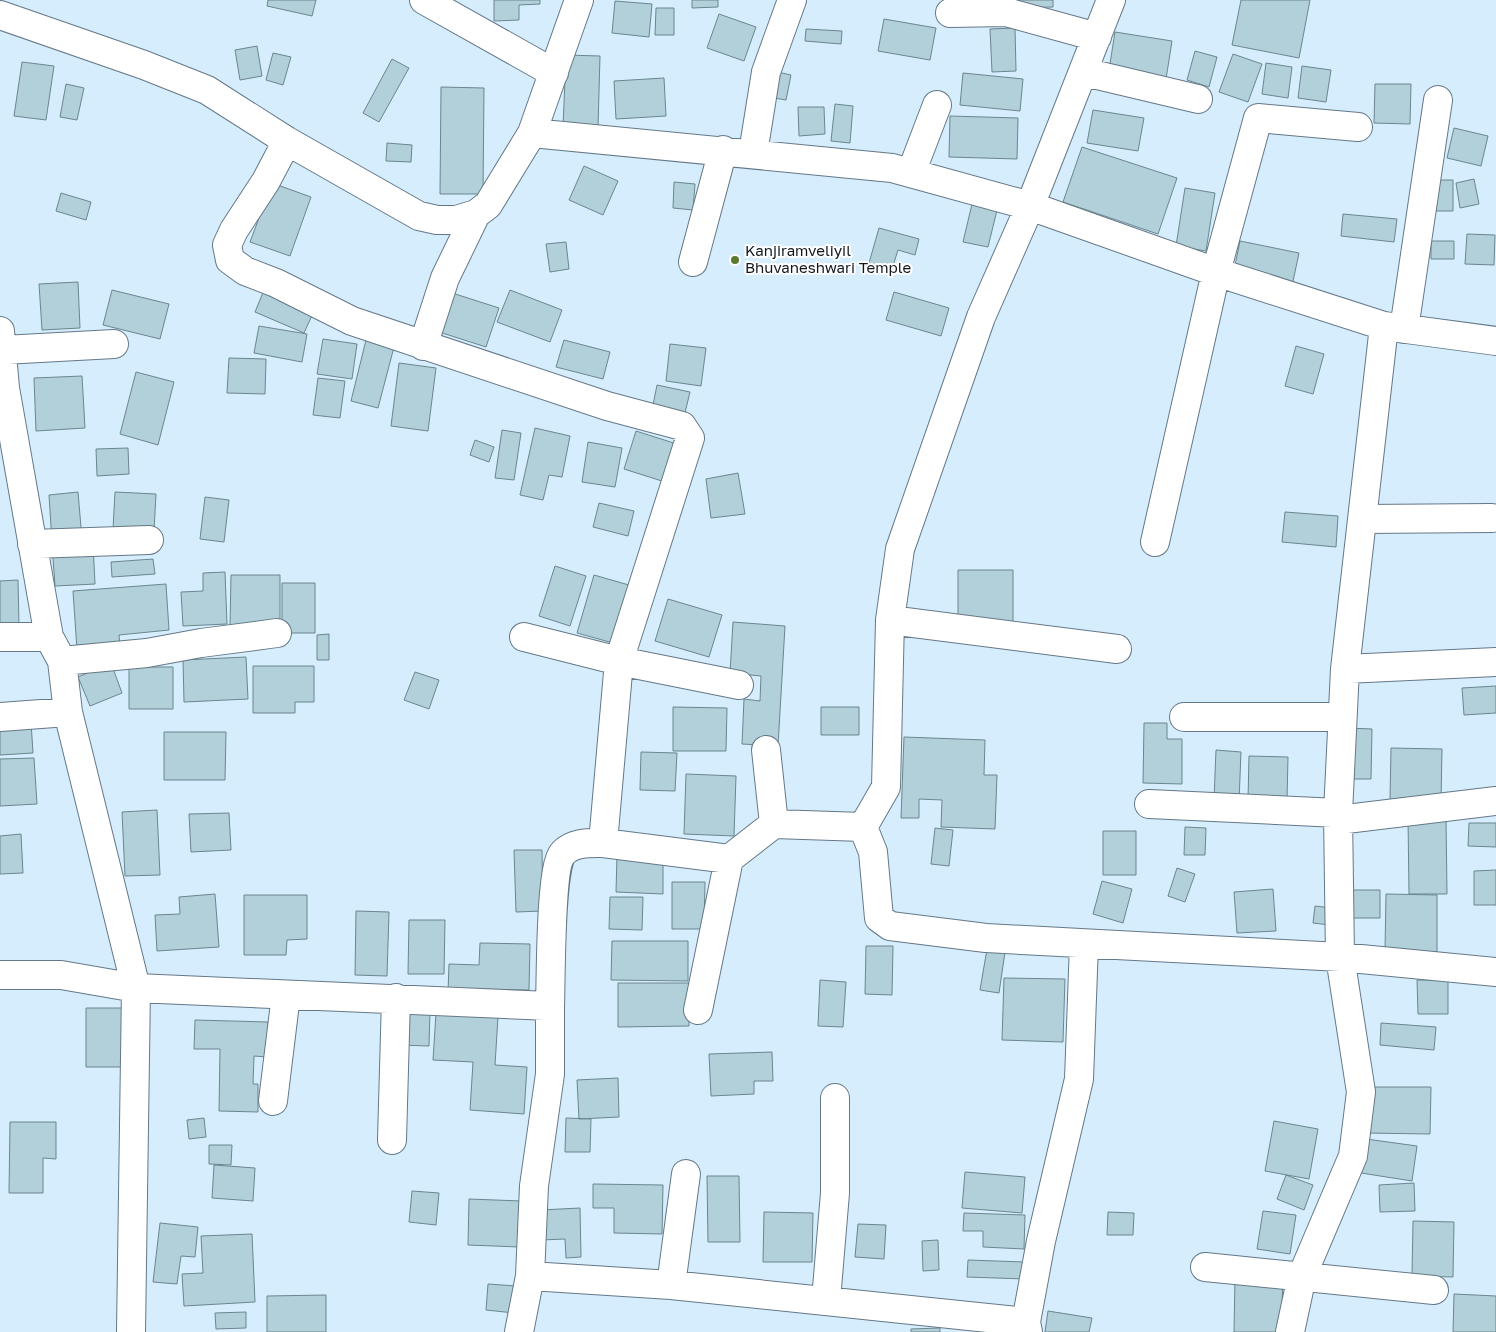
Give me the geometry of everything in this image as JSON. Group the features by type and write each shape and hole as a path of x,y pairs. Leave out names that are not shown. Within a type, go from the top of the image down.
{"street":[{"path":"424,0 554,73"},
{"path":"0,15 144,65 207,90 287,141 419,216 436,220 456,220 476,214 488,205 532,133 579,0"},
{"path":"753,153 766,72 792,0"},
{"path":"863,827 886,787 890,620 900,549 981,317 1030,206 1111,0"},
{"path":"950,13 1006,12 1096,37"},
{"path":"1084,72 1198,99"},
{"path":"1290,1332 1302,1276 1353,1156 1359,1110 1361,1092 1340,957 1338,817 1341,717 1363,519 1394,327 1438,100"},
{"path":"911,173 937,105"},
{"path":"1156,542 1216,272 1258,118 1358,127"},
{"path":"532,133 723,150 892,168 1030,206 1216,272 1394,327 1496,342"},
{"path":"287,141 266,181 227,246 230,260 245,270 276,283 352,321 607,406 682,426 690,438 619,661 603,843"},
{"path":"693,262 723,150"},
{"path":"423,346 445,278 476,214"},
{"path":"114,344 1,341 2,388 49,637 62,661 68,712 136,988 131,1332"},
{"path":"1363,519 1492,518"},
{"path":"32,544 149,540"},
{"path":"890,620 1117,649"},
{"path":"62,661 148,653 200,643 277,633"},
{"path":"524,636 619,661 740,685"},
{"path":"0,637 49,637"},
{"path":"1345,669 1496,662"},
{"path":"0,717 68,712"},
{"path":"1184,717 1341,717"},
{"path":"766,750 774,824"},
{"path":"1149,804 1338,817 1496,801"},
{"path":"698,1010 729,859 774,824 863,827"},
{"path":"863,827 873,852 879,918 890,926 986,938 1340,957 1496,972"},
{"path":"519,1332 530,1276 534,1186 550,1074 553,884 561,854 571,846 585,843 603,843 729,859"},
{"path":"530,1276 671,1285 826,1300 1027,1327 1041,1241 1080,1078 1084,944"},
{"path":"0,975 61,975 136,988 550,1006"},
{"path":"273,1101 286,995"},
{"path":"392,1140 396,998"},
{"path":"826,1300 835,1193 835,1098"},
{"path":"671,1285 686,1174"},
{"path":"1205,1267 1434,1290"}],"building":[{"path":"268,0 316,0 312,16 267,6"},
{"path":"494,0 540,0 540,4 519,5 519,20 494,21"},
{"path":"692,0 718,0 718,7 692,8"},
{"path":"1015,0 1053,0 1053,7 1015,8"},
{"path":"1241,0 1310,0 1299,58 1232,45"},
{"path":"615,1 652,4 649,37 612,33"},
{"path":"656,8 674,8 674,35 655,35"},
{"path":"719,14 756,27 744,61 707,48"},
{"path":"884,19 936,28 930,60 878,51"},
{"path":"1015,28 1016,71 992,72 990,29"},
{"path":"806,29 842,31 841,44 805,41"},
{"path":"1115,32 1172,41 1166,79 1109,70"},
{"path":"257,46 262,76 240,80 235,50"},
{"path":"1195,51 1217,57 1209,87 1187,80"},
{"path":"273,53 291,57 283,85 266,80"},
{"path":"1233,54 1262,64 1248,102 1219,92"},
{"path":"566,55 600,56 598,128 563,127"},
{"path":"392,59 409,68 379,122 363,113"},
{"path":"22,62 54,66 46,120 14,116"},
{"path":"1266,63 1292,67 1288,98 1262,94"},
{"path":"1302,66 1331,70 1326,102 1298,98"},
{"path":"773,71 791,75 786,100 768,97"},
{"path":"963,73 1023,79 1020,111 960,105"},
{"path":"664,78 666,116 616,119 614,81"},
{"path":"66,84 84,88 77,120 60,117"},
{"path":"1375,84 1411,84 1410,124 1374,123"},
{"path":"441,87 484,88 483,194 440,194"},
{"path":"835,104 853,106 850,143 831,141"},
{"path":"798,107 824,107 825,134 799,136"},
{"path":"1093,110 1144,118 1138,151 1087,143"},
{"path":"950,116 1018,118 1017,159 949,157"},
{"path":"1454,128 1488,136 1481,166 1447,158"},
{"path":"387,143 412,145 411,162 386,161"},
{"path":"1082,147 1177,178 1158,234 1063,202"},
{"path":"584,166 618,181 603,215 569,200"},
{"path":"1474,179 1479,204 1460,208 1456,183"},
{"path":"1435,180 1453,180 1453,211 1436,211"},
{"path":"674,182 695,184 693,210 673,208"},
{"path":"272,183 311,197 290,256 250,242"},
{"path":"1185,188 1215,193 1206,251 1176,246"},
{"path":"61,193 91,202 86,220 56,211"},
{"path":"972,204 997,210 988,247 963,242"},
{"path":"1343,214 1397,219 1394,242 1341,236"},
{"path":"879,228 919,239 915,255 898,250 892,269 869,263"},
{"path":"1467,234 1495,235 1494,265 1465,264"},
{"path":"1240,241 1299,253 1292,286 1233,275"},
{"path":"1431,241 1454,241 1454,259 1431,259"},
{"path":"566,242 569,269 550,272 546,244"},
{"path":"78,282 80,328 42,330 39,284"},
{"path":"112,290 169,304 160,339 103,325"},
{"path":"264,290 314,311 304,333 255,312"},
{"path":"510,290 562,310 550,342 497,322"},
{"path":"449,292 499,308 486,347 436,331"},
{"path":"894,292 949,308 941,336 886,320"},
{"path":"259,326 307,334 302,362 254,353"},
{"path":"323,339 357,344 352,379 317,374"},
{"path":"366,340 394,347 378,408 351,401"},
{"path":"564,340 610,352 603,379 556,367"},
{"path":"670,344 706,348 701,386 666,381"},
{"path":"1296,346 1324,354 1313,394 1285,386"},
{"path":"229,358 266,359 265,394 227,393"},
{"path":"399,363 436,368 428,431 391,426"},
{"path":"136,372 174,382 158,445 120,434"},
{"path":"82,376 85,428 36,431 34,378"},
{"path":"318,378 345,381 340,418 313,415"},
{"path":"657,385 690,392 684,417 652,410"},
{"path":"535,428 570,436 562,477 549,475 543,500 520,495"},
{"path":"502,430 521,433 514,480 495,478"},
{"path":"636,431 677,444 665,482 624,469"},
{"path":"475,440 494,447 489,462 470,455"},
{"path":"588,442 622,448 615,487 582,482"},
{"path":"128,448 129,474 97,476 96,449"},
{"path":"738,473 745,514 711,518 706,479"},
{"path":"78,492 82,539 52,542 49,495"},
{"path":"115,492 156,494 154,531 113,529"},
{"path":"205,497 229,500 224,542 200,539"},
{"path":"599,503 634,511 628,536 593,527"},
{"path":"1285,512 1338,516 1336,547 1282,542"},
{"path":"93,543 95,584 55,586 52,545"},
{"path":"153,559 155,574 112,577 111,562"},
{"path":"555,566 586,576 570,626 539,616"},
{"path":"958,570 1013,570 1013,624 958,624"},
{"path":"225,572 227,624 183,626 181,592 203,591 203,573"},
{"path":"231,575 280,575 280,627 230,627"},
{"path":"594,575 629,585 613,643 577,633"},
{"path":"18,580 19,626 0,626 0,581"},
{"path":"282,583 315,583 315,633 282,633"},
{"path":"166,584 169,630 119,635 120,646 77,650 73,591"},
{"path":"668,599 722,615 709,657 655,641"},
{"path":"733,622 785,626 778,746 742,744 744,699 760,701 761,676 730,673"},
{"path":"329,634 329,660 317,660 317,635"},
{"path":"246,657 248,699 184,702 183,660"},
{"path":"111,663 122,693 90,706 78,677"},
{"path":"253,666 314,666 314,702 295,702 295,713 253,713"},
{"path":"129,667 173,667 173,709 129,709"},
{"path":"415,672 439,680 429,709 404,700"},
{"path":"1496,686 1496,713 1464,715 1462,688"},
{"path":"673,707 727,708 726,751 673,751"},
{"path":"821,707 859,707 859,735 821,735"},
{"path":"31,722 33,753 0,755 0,723"},
{"path":"1144,723 1167,723 1167,739 1182,739 1182,784 1143,783"},
{"path":"1347,728 1372,729 1371,779 1346,779"},
{"path":"164,732 226,732 225,780 164,780"},
{"path":"904,737 985,740 984,775 997,775 995,829 941,827 942,800 919,799 919,818 901,818"},
{"path":"1391,748 1442,749 1441,801 1390,800"},
{"path":"1216,750 1241,752 1239,802 1214,800"},
{"path":"641,752 677,753 675,791 640,790"},
{"path":"1249,756 1288,757 1287,801 1248,800"},
{"path":"34,758 37,804 0,806 0,759"},
{"path":"686,774 736,776 734,836 684,834"},
{"path":"157,810 160,875 125,876 122,812"},
{"path":"229,813 231,850 191,852 189,814"},
{"path":"1408,818 1446,818 1447,894 1409,894"},
{"path":"1469,823 1496,823 1496,847 1468,846"},
{"path":"1185,827 1206,828 1205,855 1184,855"},
{"path":"935,828 953,830 949,866 931,864"},
{"path":"1103,831 1136,831 1136,875 1103,875"},
{"path":"21,834 23,873 0,874 0,836"},
{"path":"514,850 542,850 543,911 516,912"},
{"path":"617,856 663,857 663,894 616,892"},
{"path":"1177,868 1195,874 1185,902 1168,896"},
{"path":"1496,870 1496,905 1474,905 1474,871"},
{"path":"1102,881 1132,889 1123,923 1093,914"},
{"path":"672,882 705,882 704,929 672,929"},
{"path":"1273,889 1276,931 1237,933 1234,892"},
{"path":"1353,890 1380,890 1380,918 1353,918"},
{"path":"215,894 219,947 157,951 155,915 180,914 179,897"},
{"path":"1386,894 1437,895 1437,952 1385,951"},
{"path":"244,895 307,895 307,939 287,940 286,955 244,955"},
{"path":"610,897 643,897 642,930 609,929"},
{"path":"1315,906 1332,908 1330,925 1313,923"},
{"path":"356,911 389,912 387,976 355,975"},
{"path":"409,920 445,920 444,974 408,974"},
{"path":"612,941 688,941 688,981 611,980"},
{"path":"480,943 530,944 529,990 475,989 475,993 448,993 449,964 479,965"},
{"path":"866,946 893,946 892,995 865,994"},
{"path":"987,949 1005,952 999,993 980,990"},
{"path":"1004,978 1065,979 1063,1042 1002,1040"},
{"path":"820,980 846,982 843,1027 818,1026"},
{"path":"1417,980 1448,980 1448,1014 1418,1014"},
{"path":"618,983 689,983 689,1026 618,1027"},
{"path":"86,1008 126,1008 125,1067 86,1067"},
{"path":"399,1010 430,1011 429,1046 399,1045"},
{"path":"436,1013 498,1017 495,1065 527,1067 524,1114 470,1110 473,1062 433,1060"},
{"path":"195,1020 268,1022 267,1057 254,1056 253,1084 258,1084 258,1112 219,1111 220,1049 194,1049"},
{"path":"1381,1023 1436,1027 1434,1050 1380,1045"},
{"path":"772,1052 773,1081 754,1081 754,1094 711,1096 709,1054"},
{"path":"618,1078 619,1117 579,1119 577,1080"},
{"path":"1366,1087 1431,1087 1430,1134 1365,1133"},
{"path":"204,1118 206,1137 189,1139 187,1120"},
{"path":"566,1118 591,1119 590,1152 565,1152"},
{"path":"1274,1121 1318,1129 1309,1179 1265,1171"},
{"path":"10,1122 56,1122 56,1159 43,1158 43,1193 9,1193"},
{"path":"1366,1139 1417,1146 1412,1181 1361,1173"},
{"path":"209,1145 232,1145 231,1165 209,1164"},
{"path":"214,1165 255,1168 253,1201 212,1198"},
{"path":"965,1172 1025,1177 1022,1213 962,1208"},
{"path":"1286,1175 1313,1185 1304,1210 1277,1199"},
{"path":"707,1176 739,1176 740,1242 708,1242"},
{"path":"1414,1183 1415,1211 1380,1212 1379,1185"},
{"path":"593,1184 663,1185 662,1234 614,1233 614,1208 593,1208"},
{"path":"412,1191 439,1193 436,1225 409,1222"},
{"path":"469,1199 521,1201 519,1247 468,1245"},
{"path":"580,1208 581,1257 566,1258 565,1239 541,1240 540,1210"},
{"path":"1263,1211 1296,1215 1290,1254 1257,1249"},
{"path":"764,1212 813,1213 812,1262 763,1262"},
{"path":"1108,1212 1134,1213 1133,1235 1107,1235"},
{"path":"964,1213 1025,1215 1024,1249 983,1247 983,1231 963,1231"},
{"path":"1413,1221 1454,1222 1453,1277 1412,1276"},
{"path":"160,1223 198,1227 195,1257 181,1256 177,1284 153,1282"},
{"path":"858,1224 886,1225 884,1259 855,1257"},
{"path":"252,1234 255,1302 184,1306 182,1274 203,1273 201,1236"},
{"path":"938,1240 939,1270 923,1271 922,1241"},
{"path":"968,1260 1025,1262 1025,1279 967,1277"},
{"path":"1235,1278 1283,1279 1281,1332 1234,1332"},
{"path":"488,1284 516,1286 514,1313 486,1310"},
{"path":"1454,1294 1496,1296 1496,1332 1453,1332"},
{"path":"326,1295 326,1332 267,1332 267,1296"},
{"path":"1048,1311 1092,1318 1089,1332 1045,1332"},
{"path":"246,1312 246,1328 216,1329 215,1313"},
{"path":"940,1328 940,1332 911,1332 911,1329"}],"place":[{"name":"Kanjiramveliyil Bhuvaneshwari Temple","path":"735,260"}]}
